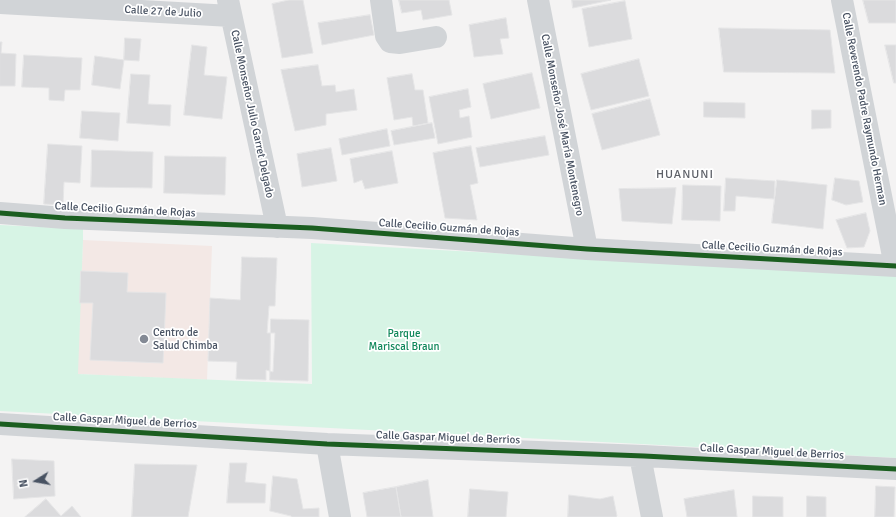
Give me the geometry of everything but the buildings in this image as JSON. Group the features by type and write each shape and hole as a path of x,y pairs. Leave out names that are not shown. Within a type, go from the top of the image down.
{"street":[{"path":"380,0 386,36 390,42 400,43 436,38"},
{"name":"Calle Monseñor José María Montenegro","path":"538,0 587,249"},
{"name":"Calle Reverendo Padre Raymundo Herman","path":"842,0 896,266"},
{"name":"Calle 27 de Julio","path":"0,3 229,8"},
{"name":"Calle Monseñor Julio Garret Delgado","path":"229,8 277,227"},
{"name":"Calle Cecilio Guzmán de Rojas","path":"0,213 73,218 312,228 587,249 896,266"},
{"name":"Calle Gaspar Miguel de Berrios","path":"0,424 327,444 640,456 896,469"},
{"path":"327,444 340,517"},
{"path":"640,456 652,517"}],"shaded area":[{"name":"Centro de Salud Chimba","path":"83,240 212,246 207,380 77,374"}],"green space":[{"name":"Parque Mariscal Braun","path":"0,225 83,229 78,374 312,384 311,243 896,275 896,458 0,411"}],"cycle path":[{"path":"0,213 65,218 312,228 587,249 896,266"},
{"path":"0,424 327,444 644,456 896,469"}],"place":[{"name":"Centro de Salud Chimba","path":"144,339"}],"district":[{"name":"HUANUNI","path":"685,175"}]}
